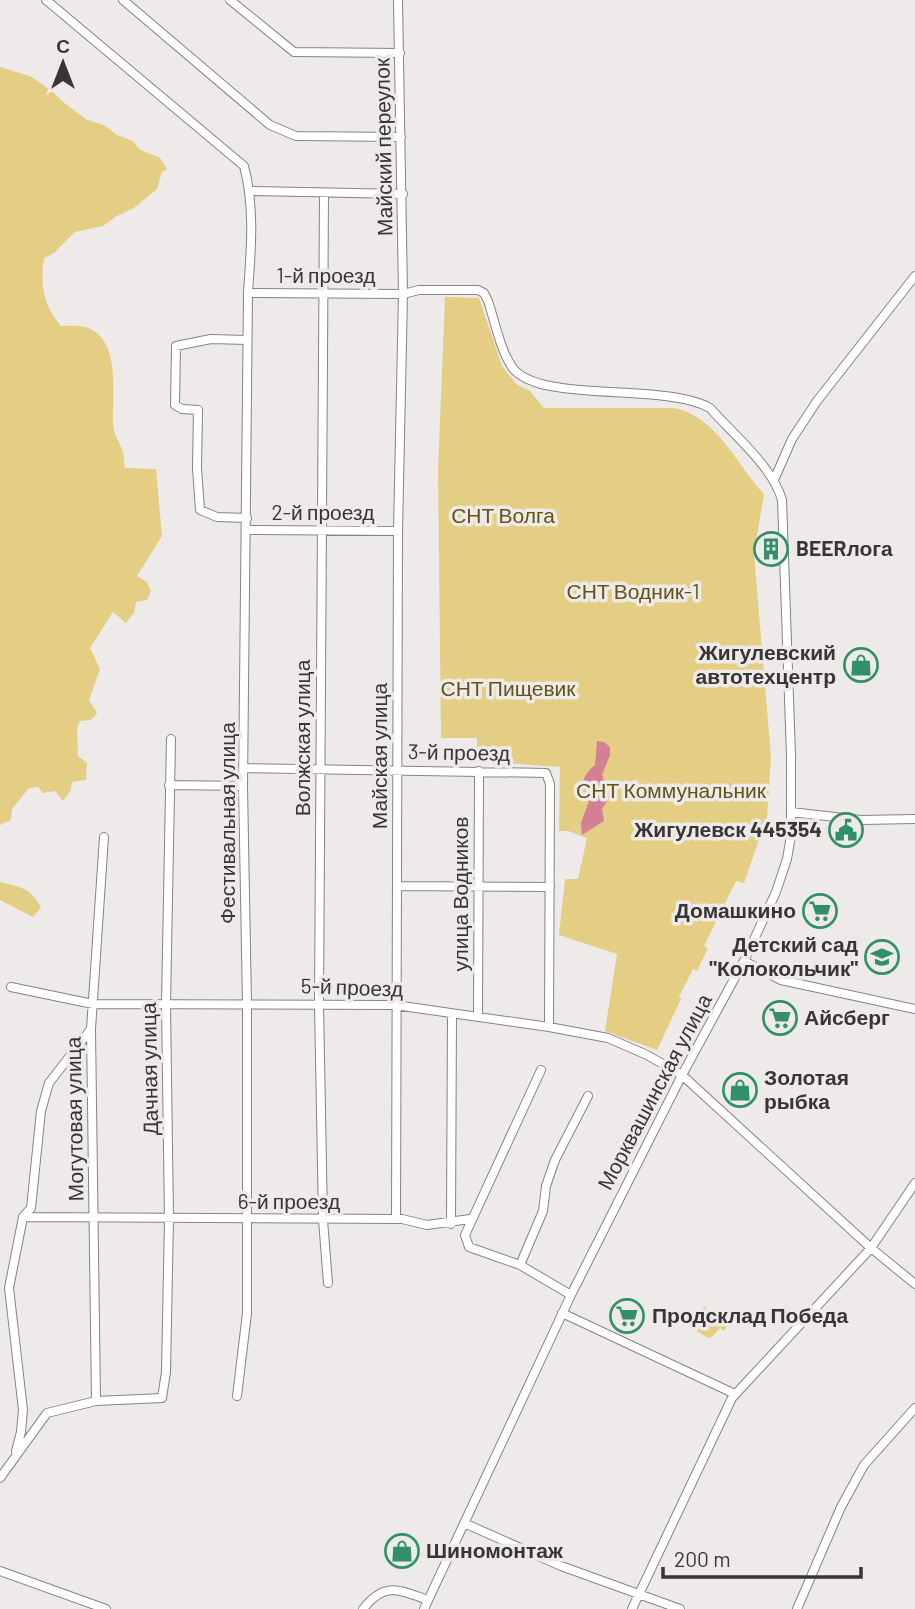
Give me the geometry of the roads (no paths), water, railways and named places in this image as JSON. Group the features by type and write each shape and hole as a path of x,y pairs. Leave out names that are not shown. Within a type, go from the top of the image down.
{"street":[{"path":"46,0 244,166 251,191 403,194"},
{"path":"123,0 270,125 296,136 401,137"},
{"path":"230,0 295,52 400,53"},
{"name":"Майский переулок","path":"398,0 403,294"},
{"name":"Фестивальная улица","path":"237,1396 247,1312 247,1004 243,786 251,191"},
{"name":"Волжская улица","path":"324,194 319,1004 323,1220 328,1283"},
{"path":"774,480 792,439 817,401 915,276"},
{"name":"Морквашинская улица","path":"403,294 419,290 478,290 484,293 513,369 523,377 536,384 555,387 645,393 699,402 710,408 774,480 782,500 791,812 787,859 776,892 744,961 682,1075 570,1295 426,1605"},
{"name":"1-й проезд","path":"248,293 403,294"},
{"name":"Майская улица","path":"396,1219 398,531 403,294"},
{"path":"247,340 211,339 176,346 174,395 175,405 182,409 198,410 197,468 200,510 217,517 247,518"},
{"name":"2-й проезд","path":"247,530 398,531"},
{"name":"Дачная улица","path":"96,1401 162,1398 166,1372 169,1219 166,1005 171,739"},
{"name":"3-й проезд","path":"244,768 546,774 550,784 550,887"},
{"name":"улица Водников","path":"478,1016 479,771"},
{"path":"169,785 243,786"},
{"path":"791,812 861,820 915,819"},
{"name":"Могутовая улица","path":"96,1401 91,1029 104,837"},
{"path":"397,886 550,887 549,1027"},
{"path":"744,961 781,981 915,1009"},
{"name":"5-й проезд","path":"11,987 93,1004 395,1004 608,1038 647,1055 682,1075 871,1248 915,1284"},
{"path":"451,1224 452,1014"},
{"path":"16,1454 23,1410 9,1288 23,1217 31,1208 39,1122 49,1083 91,1029"},
{"path":"541,1070 470,1219 465,1235 469,1247 520,1265 570,1295"},
{"path":"520,1265 543,1211 546,1186 555,1160 588,1096"},
{"path":"632,1609 735,1394 871,1248 915,1183"},
{"name":"6-й проезд","path":"23,1217 396,1219 427,1225 451,1224 470,1219"},
{"path":"562,1313 735,1394"},
{"path":"0,1478 47,1413 96,1401"},
{"path":"797,1609 841,1507 864,1465 915,1408"},
{"path":"464,1523 561,1566 680,1609"},
{"path":"0,1570 106,1609"},
{"path":"363,1609 372,1597 388,1590 403,1592 426,1605"}],"place":[{"name":"BEERлога","path":"771,549"},
{"name":"Жигулевский автотехцентр","path":"861,665"},
{"name":"Жигулевск 445354","path":"846,830"},
{"name":"Домашкино","path":"820,911"},
{"name":"Детский сад \"Колокольчик\"","path":"882,957"},
{"name":"Айсберг","path":"780,1018"},
{"name":"Золотая рыбка","path":"740,1090"},
{"name":"Продсклад Победа","path":"627,1316"},
{"name":"Шиномонтаж","path":"402,1551"}],"park label":[{"name":"СНТ Волга","path":"503,516"},
{"name":"СНТ Водник-1","path":"633,592"},
{"name":"СНТ Пищевик","path":"508,689"},
{"name":"СНТ Коммунальник","path":"671,791"}]}
